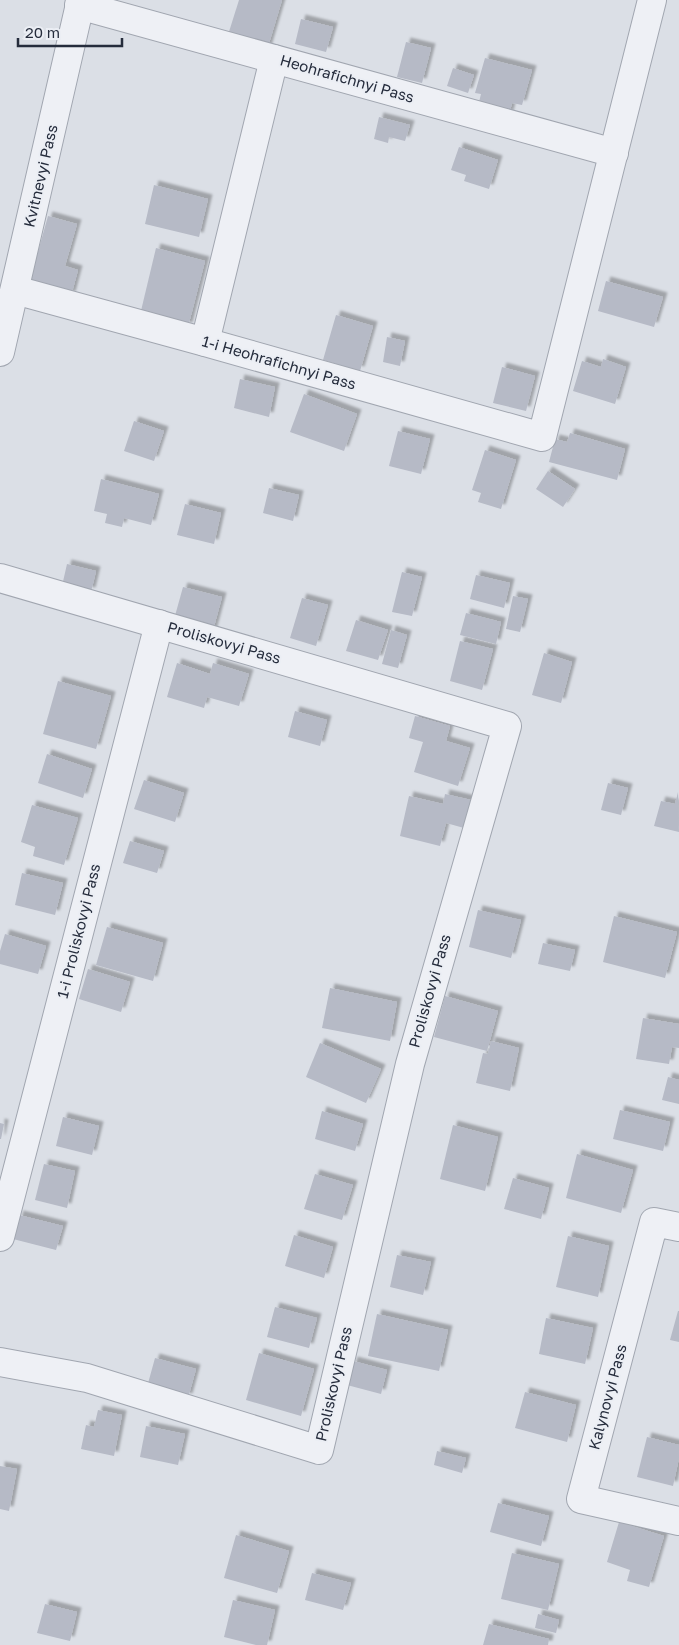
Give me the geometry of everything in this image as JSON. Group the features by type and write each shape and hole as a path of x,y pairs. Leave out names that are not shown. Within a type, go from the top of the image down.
{"street":[{"path":"614,153 652,0"},
{"name":"Heohrafichnyi Pass","path":"80,2 274,59 614,153"},
{"name":"Kvitnevyi Pass","path":"0,352 12,275 80,2"},
{"path":"206,342 274,59"},
{"name":"1-i Heohrafichnyi Pass","path":"12,275 206,342 542,437 614,153"},
{"name":"Proliskovyi Pass","path":"0,578 506,726 410,1064 319,1450 88,1378 0,1362"},
{"name":"1-i Proliskovyi Pass","path":"0,1237 158,624"},
{"name":"Kalynovyi Pass","path":"679,1228 654,1222 581,1500 679,1521"}],"building":[{"path":"239,0 282,0 267,50 227,38"},
{"path":"301,19 333,27 326,52 295,44"},
{"path":"406,42 431,48 422,83 397,77"},
{"path":"485,58 532,70 522,105 512,103 509,115 478,106 481,94 475,93"},
{"path":"453,68 474,75 468,93 447,86"},
{"path":"379,117 410,125 405,141 389,137 388,143 374,139"},
{"path":"459,147 498,160 489,189 464,181 466,175 451,170"},
{"path":"154,185 208,199 199,237 145,224"},
{"path":"48,216 77,224 65,266 78,270 71,296 29,284"},
{"path":"156,248 205,261 188,327 140,315"},
{"path":"606,281 663,297 654,327 598,311"},
{"path":"336,315 373,326 360,371 323,360"},
{"path":"387,337 405,341 400,366 383,362"},
{"path":"603,359 626,367 615,404 573,391 582,361 601,367"},
{"path":"502,367 535,376 526,411 493,403"},
{"path":"240,379 275,387 269,417 234,408"},
{"path":"304,394 357,414 344,451 290,432"},
{"path":"134,421 164,431 154,461 124,451"},
{"path":"398,431 430,439 421,474 389,466"},
{"path":"570,433 625,449 617,480 549,462 555,439 567,442"},
{"path":"485,450 516,460 501,509 478,502 481,493 472,490"},
{"path":"548,471 575,489 563,507 536,489"},
{"path":"101,479 159,494 151,525 124,518 122,527 105,523 107,514 94,511"},
{"path":"269,488 299,495 293,521 263,513"},
{"path":"185,504 221,513 214,544 177,535"},
{"path":"67,564 96,571 91,592 62,586"},
{"path":"402,572 422,577 412,616 392,612"},
{"path":"476,575 510,583 504,608 470,599"},
{"path":"183,587 222,597 212,634 173,623"},
{"path":"513,596 528,599 520,632 506,629"},
{"path":"302,598 328,605 316,646 290,638"},
{"path":"466,613 501,622 496,644 460,635"},
{"path":"356,620 388,630 378,660 346,651"},
{"path":"391,630 407,635 398,668 382,664"},
{"path":"460,641 493,649 482,690 450,681"},
{"path":"544,653 572,662 561,703 532,695"},
{"path":"177,663 210,674 213,663 249,674 239,706 207,697 204,708 167,697"},
{"path":"58,681 111,696 96,749 43,734"},
{"path":"295,711 327,720 320,746 288,737"},
{"path":"415,716 450,726 446,741 470,748 458,786 414,772 423,742 409,738"},
{"path":"47,754 92,769 83,798 38,783"},
{"path":"144,780 184,793 175,822 134,809"},
{"path":"608,783 628,788 621,815 601,810"},
{"path":"678,792 679,832 654,826 661,801 675,804"},
{"path":"445,794 471,800 464,828 446,823 440,846 400,836 409,796 443,804"},
{"path":"32,805 78,818 64,865 33,856 35,847 21,842"},
{"path":"130,841 164,851 157,873 123,863"},
{"path":"22,873 63,883 55,915 15,905"},
{"path":"478,910 521,920 511,958 469,947"},
{"path":"614,916 677,932 665,978 603,962"},
{"path":"107,927 163,943 153,981 96,965"},
{"path":"5,934 46,946 38,974 0,964 0,951"},
{"path":"543,943 575,950 570,971 538,964"},
{"path":"88,969 130,982 121,1012 79,999"},
{"path":"330,988 397,1002 390,1041 322,1028"},
{"path":"445,996 498,1011 487,1051 434,1037"},
{"path":"643,1018 679,1024 679,1048 672,1047 669,1064 636,1059"},
{"path":"491,1041 519,1048 510,1091 476,1083 483,1053 488,1054"},
{"path":"320,1043 381,1069 366,1103 306,1077"},
{"path":"668,1077 679,1080 679,1104 662,1100"},
{"path":"620,1110 670,1122 663,1151 613,1139"},
{"path":"322,1111 363,1124 355,1151 315,1139"},
{"path":"63,1117 99,1126 92,1155 56,1146"},
{"path":"0,1123 4,1124 1,1139 0,1139"},
{"path":"453,1125 498,1137 485,1191 440,1179"},
{"path":"577,1154 633,1170 621,1213 566,1198"},
{"path":"44,1164 75,1171 67,1208 35,1200"},
{"path":"315,1174 353,1185 342,1220 304,1209"},
{"path":"513,1178 549,1188 541,1219 504,1209"},
{"path":"19,1215 63,1226 56,1250 13,1239"},
{"path":"294,1235 333,1247 324,1278 285,1266"},
{"path":"568,1236 609,1246 598,1297 556,1287"},
{"path":"397,1255 431,1262 423,1295 390,1287"},
{"path":"275,1307 317,1318 309,1348 267,1337"},
{"path":"679,1311 679,1342 670,1340"},
{"path":"377,1314 448,1330 439,1371 368,1356"},
{"path":"546,1318 593,1328 585,1364 539,1354"},
{"path":"259,1353 314,1369 301,1416 246,1400"},
{"path":"155,1358 196,1369 188,1398 147,1387"},
{"path":"353,1361 387,1370 381,1394 347,1385"},
{"path":"525,1392 576,1405 567,1442 515,1428"},
{"path":"98,1410 122,1415 114,1456 81,1449 86,1425 94,1427"},
{"path":"146,1426 185,1434 178,1465 140,1457"},
{"path":"647,1437 679,1445 679,1458 673,1486 637,1477"},
{"path":"437,1451 466,1458 462,1473 434,1465"},
{"path":"0,1466 17,1469 9,1511 0,1509"},
{"path":"498,1503 549,1516 541,1546 490,1532"},
{"path":"619,1522 664,1536 649,1587 627,1581 630,1570 607,1562"},
{"path":"236,1535 289,1551 277,1593 224,1578"},
{"path":"512,1553 559,1564 548,1610 501,1599"},
{"path":"312,1573 351,1583 343,1610 305,1600"},
{"path":"233,1600 275,1610 267,1645 256,1645 224,1637"},
{"path":"45,1604 77,1612 70,1641 37,1633"},
{"path":"538,1614 559,1620 556,1633 535,1628"},
{"path":"489,1624 549,1639 548,1645 483,1645"}]}
